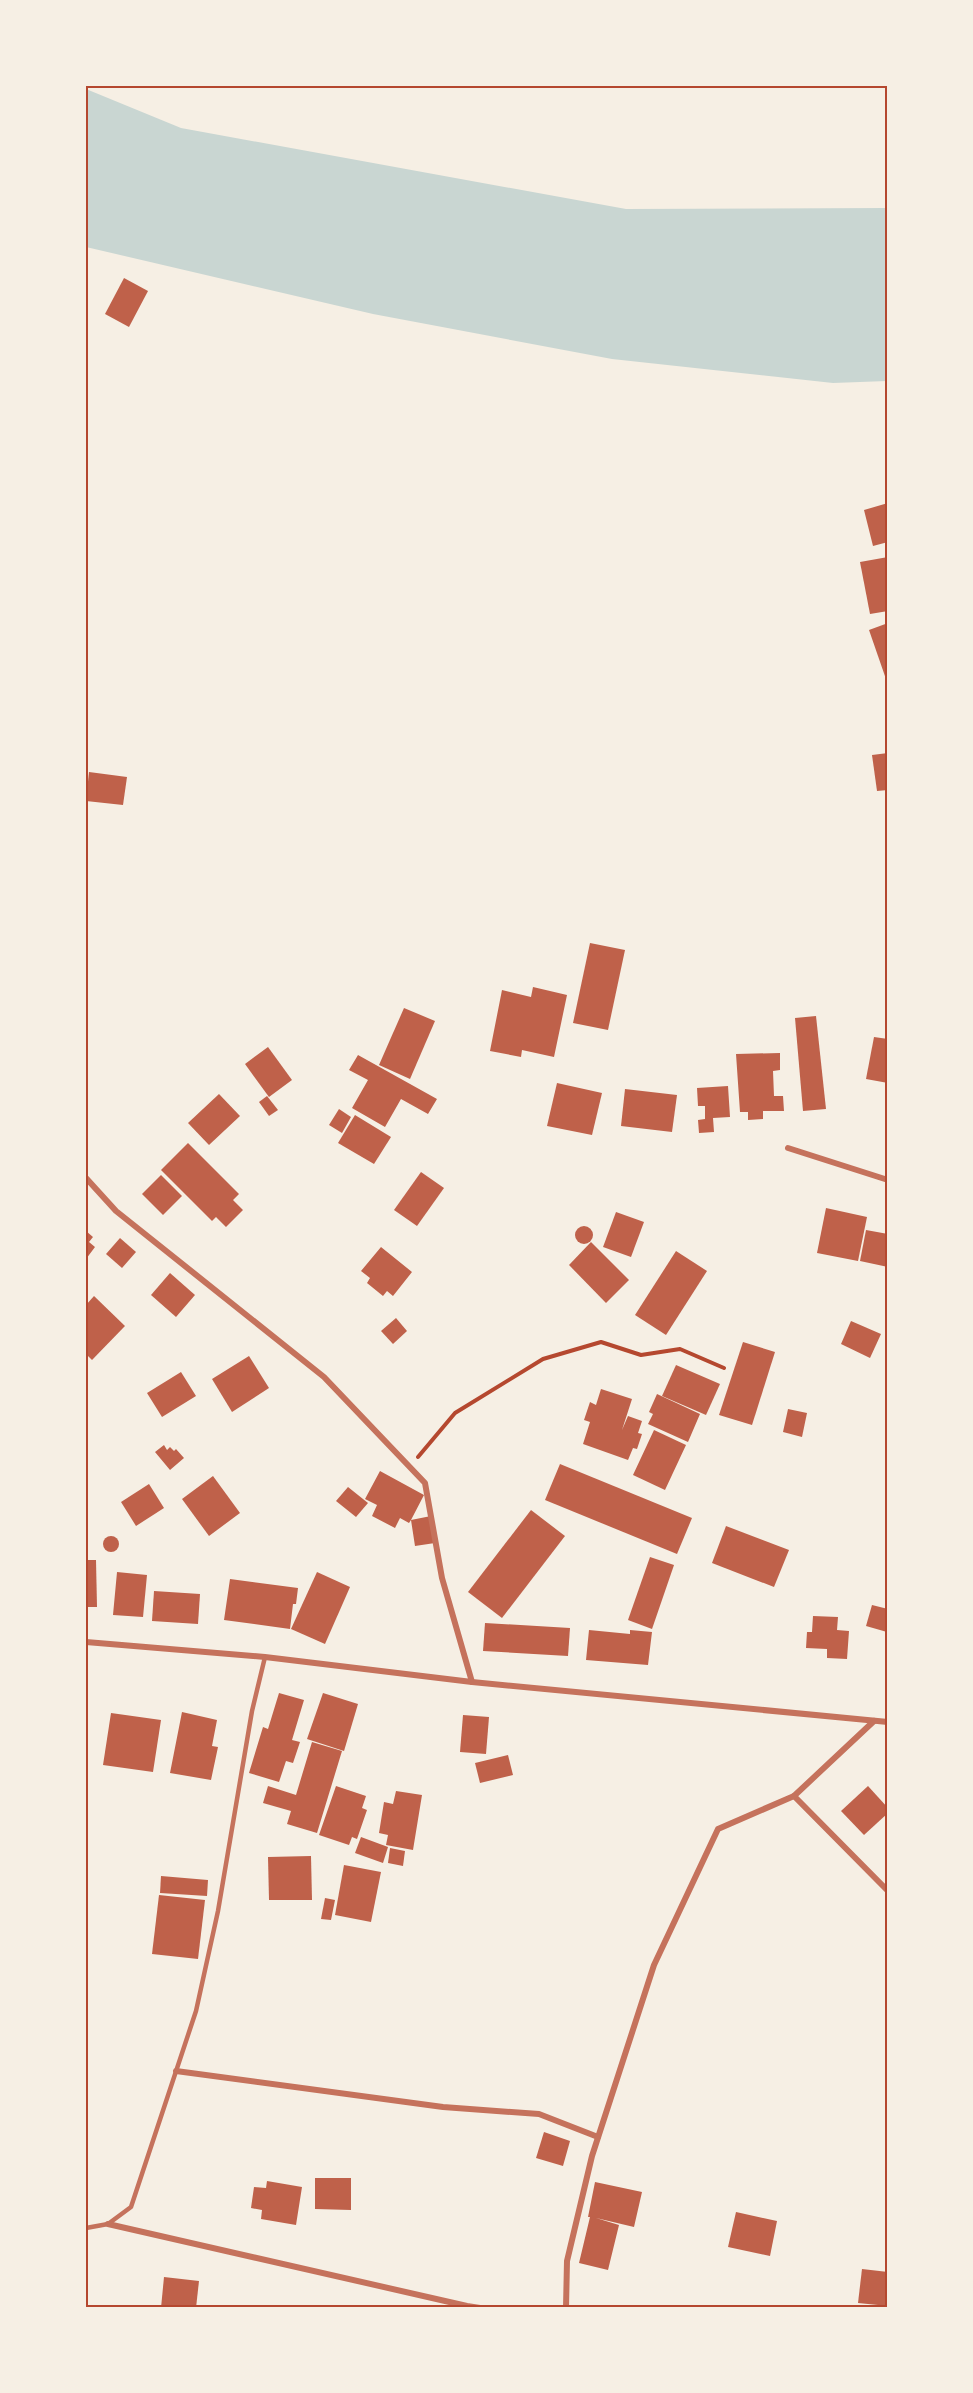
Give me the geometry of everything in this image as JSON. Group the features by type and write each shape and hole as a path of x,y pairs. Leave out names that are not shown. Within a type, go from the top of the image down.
{"street":[{"path":"788,1148 888,1180"},
{"path":"86,1178 116,1211 324,1377 425,1483 442,1578 472,1682"},
{"path":"86,1642 265,1657 472,1682 888,1722"},
{"path":"566,2307 567,2261 598,2137 654,1965 718,1828 794,1796 874,1721"},
{"path":"794,1796 888,1891"},
{"path":"176,2071 443,2107 539,2114 598,2137"},
{"path":"108,2224 456,2304 480,2307"}],"lane":[{"path":"86,2228 108,2224 131,2207 196,2011 218,1911 252,1711 265,1657"}],"path":[{"path":"410,1467 455,1413 543,1359 601,1342 641,1355 680,1349 724,1368"}],"shaded area":[{"path":"86,89 181,128 626,209 887,208 887,381 833,383 612,359 373,314 86,247"}],"building":[{"path":"124,278 148,291 129,327 105,314"},
{"path":"888,503 888,542 873,546 864,510"},
{"path":"888,557 888,611 870,614 860,562"},
{"path":"888,623 888,682 887,682 869,630"},
{"path":"888,753 888,790 877,791 872,755"},
{"path":"89,772 127,777 123,805 86,801"},
{"path":"590,943 625,950 608,1030 573,1023"},
{"path":"533,987 567,995 554,1057 522,1050 521,1057 490,1051 502,990 531,997"},
{"path":"404,1008 435,1021 410,1079 379,1065"},
{"path":"816,1016 826,1109 803,1111 795,1018"},
{"path":"874,1037 888,1039 888,1083 866,1079"},
{"path":"268,1047 292,1080 269,1097 245,1064"},
{"path":"780,1053 780,1070 773,1071 774,1096 783,1096 784,1111 763,1111 763,1119 748,1120 748,1112 740,1112 736,1054"},
{"path":"358,1055 437,1099 428,1114 401,1099 385,1127 352,1108 368,1080 349,1070"},
{"path":"557,1083 602,1093 592,1135 547,1126"},
{"path":"728,1086 730,1117 713,1118 714,1132 699,1133 698,1120 705,1119 705,1106 698,1106 697,1088"},
{"path":"625,1089 677,1095 672,1132 621,1126"},
{"path":"219,1094 240,1116 209,1145 188,1123"},
{"path":"267,1096 278,1110 269,1116 259,1102"},
{"path":"339,1109 351,1117 342,1133 329,1125"},
{"path":"355,1115 391,1137 374,1164 338,1143"},
{"path":"188,1143 239,1194 233,1200 243,1210 226,1227 216,1217 212,1221 161,1170"},
{"path":"421,1172 444,1188 417,1226 394,1210"},
{"path":"161,1175 182,1196 163,1215 142,1194"},
{"path":"826,1208 867,1217 858,1261 817,1253"},
{"path":"616,1212 644,1222 631,1257 603,1247"},
{"path":"584,1226 590,1229 593,1235 590,1241 584,1244 578,1241 575,1235 578,1229"},
{"path":"866,1230 888,1234 888,1267 860,1261"},
{"path":"86,1231 93,1237 89,1242 95,1247 86,1259"},
{"path":"120,1238 136,1252 122,1268 106,1254"},
{"path":"591,1242 629,1280 606,1303 569,1265"},
{"path":"381,1247 412,1272 393,1296 387,1291 383,1296 367,1283 370,1278 361,1271"},
{"path":"676,1251 707,1271 666,1335 635,1315"},
{"path":"170,1273 195,1295 176,1317 151,1295"},
{"path":"94,1296 125,1326 92,1360 86,1354 86,1305"},
{"path":"396,1318 407,1331 393,1344 381,1331"},
{"path":"851,1321 881,1334 870,1358 841,1344"},
{"path":"743,1342 775,1352 752,1425 719,1415"},
{"path":"249,1356 269,1388 232,1412 212,1379"},
{"path":"676,1365 720,1384 706,1415 662,1396"},
{"path":"181,1372 196,1396 162,1417 147,1393"},
{"path":"601,1389 632,1399 622,1430 628,1416 642,1421 638,1433 642,1434 637,1449 633,1448 628,1460 583,1444 590,1422 584,1420 590,1402 596,1405"},
{"path":"657,1394 700,1414 688,1442 648,1424 653,1414 649,1412"},
{"path":"788,1409 807,1413 802,1437 783,1432"},
{"path":"654,1430 686,1445 665,1490 633,1475"},
{"path":"164,1445 167,1450 170,1447 174,1451 176,1449 184,1458 170,1470 155,1452"},
{"path":"560,1464 692,1518 677,1554 545,1500"},
{"path":"380,1471 424,1495 409,1523 400,1518 395,1528 372,1516 377,1505 365,1499"},
{"path":"213,1476 240,1513 209,1536 182,1499"},
{"path":"149,1484 164,1508 136,1526 121,1502"},
{"path":"348,1487 368,1503 356,1517 336,1501"},
{"path":"531,1510 565,1536 502,1618 468,1592"},
{"path":"431,1516 435,1543 415,1546 411,1520"},
{"path":"726,1526 789,1550 774,1587 712,1563"},
{"path":"111,1536 117,1538 119,1544 117,1550 111,1552 105,1550 103,1544 105,1538"},
{"path":"650,1557 674,1565 652,1629 628,1620"},
{"path":"86,1560 96,1560 97,1607 86,1607"},
{"path":"117,1572 147,1575 143,1617 113,1615"},
{"path":"317,1572 350,1587 325,1644 291,1629"},
{"path":"230,1579 298,1588 296,1604 293,1604 290,1629 224,1620"},
{"path":"154,1591 200,1594 198,1624 152,1621"},
{"path":"872,1605 888,1609 887,1632 866,1626"},
{"path":"813,1616 838,1617 837,1630 849,1631 847,1659 827,1658 827,1649 806,1648 807,1632 812,1632"},
{"path":"485,1623 570,1628 568,1656 483,1651"},
{"path":"589,1630 630,1634 630,1630 652,1632 648,1665 586,1660"},
{"path":"279,1693 304,1700 292,1740 300,1742 293,1763 286,1761 279,1782 249,1773 263,1727 268,1729"},
{"path":"323,1693 358,1704 344,1751 307,1739"},
{"path":"182,1712 217,1720 212,1746 218,1747 211,1780 170,1773"},
{"path":"111,1713 161,1720 153,1772 103,1765"},
{"path":"463,1715 489,1717 486,1754 460,1752"},
{"path":"312,1742 342,1751 317,1833 287,1824 291,1811 263,1803 268,1786 296,1795"},
{"path":"508,1755 513,1775 480,1783 475,1763"},
{"path":"336,1786 366,1796 362,1808 367,1810 357,1839 352,1837 349,1845 319,1835"},
{"path":"868,1786 888,1808 888,1813 864,1835 841,1811"},
{"path":"396,1791 422,1795 413,1850 386,1845 388,1835 379,1833 384,1802 393,1804"},
{"path":"361,1837 388,1847 383,1863 355,1853"},
{"path":"390,1848 405,1851 403,1866 388,1863"},
{"path":"311,1856 312,1900 269,1900 268,1857"},
{"path":"344,1865 381,1872 371,1922 335,1915"},
{"path":"161,1876 208,1880 207,1896 160,1893"},
{"path":"159,1895 205,1900 198,1959 152,1954"},
{"path":"325,1898 335,1900 331,1920 321,1919"},
{"path":"544,2132 570,2141 563,2166 536,2158"},
{"path":"315,2178 351,2178 351,2210 315,2209"},
{"path":"267,2181 302,2187 296,2225 261,2219 262,2210 251,2208 254,2187 266,2188"},
{"path":"595,2182 642,2192 634,2227 596,2218 619,2225 608,2270 579,2263 590,2217 588,2217"},
{"path":"736,2212 777,2221 770,2256 728,2247"},
{"path":"862,2269 888,2272 888,2306 858,2303"},
{"path":"164,2277 199,2281 196,2308 161,2308"}]}
